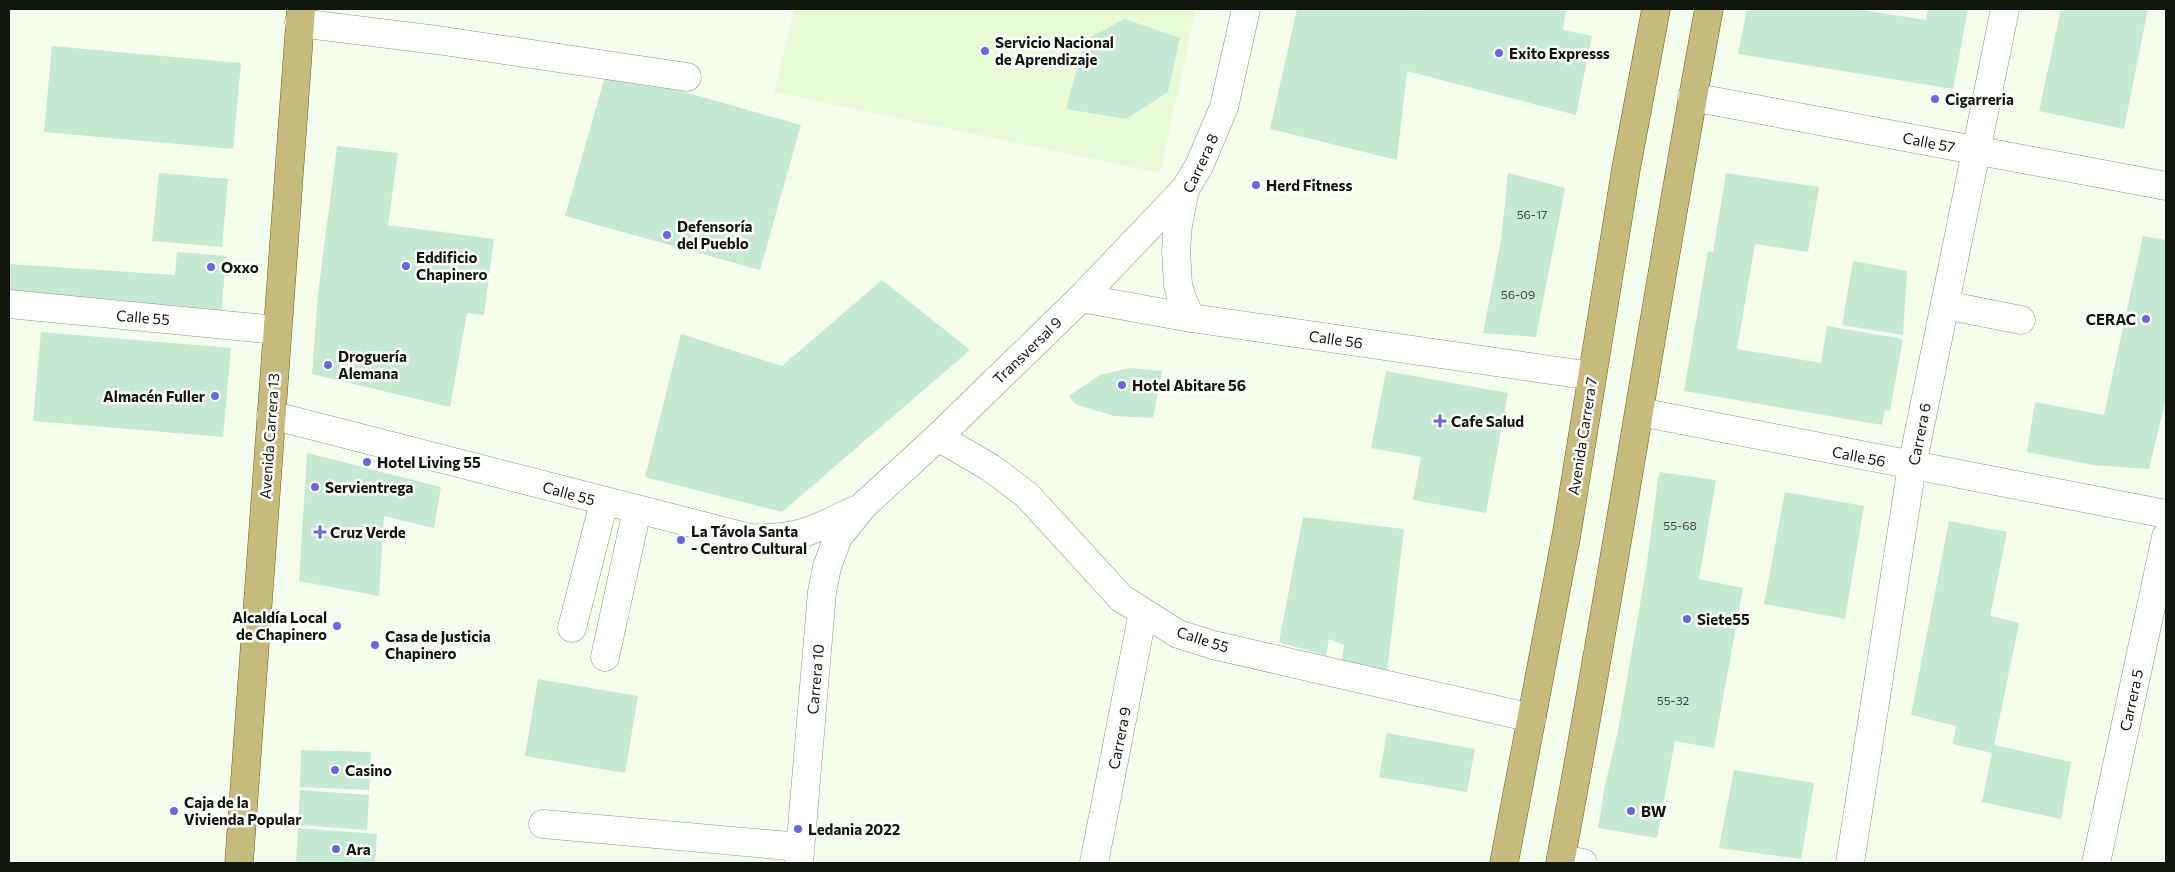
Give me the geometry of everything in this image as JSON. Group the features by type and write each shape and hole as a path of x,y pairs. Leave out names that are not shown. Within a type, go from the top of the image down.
{"main road":[{"name":"Avenida Carrera 7","path":"1504,863 1567,532 1626,169 1656,9"},
{"path":"1568,862 1678,171 1709,9"},
{"name":"Avenida Carrera 13","path":"239,863 300,16"}],"street":[{"name":"Carrera 8","path":"1191,318 1178,285 1176,250 1185,189 1199,166 1224,107 1246,9"},
{"name":"Carrera 6","path":"1850,863 1912,466 2005,9"},
{"path":"300,16 437,40 687,77"},
{"name":"Calle 57","path":"1692,98 2166,186"},
{"name":"Transversal 9","path":"864,506 1081,298 1185,189"},
{"name":"Calle 56","path":"1081,298 1191,318 1592,376"},
{"name":"Calle 55","path":"9,304 277,330"},
{"path":"1945,305 2021,320"},
{"name":"Calle 56","path":"1640,412 2166,514"},
{"name":"Calle 55","path":"271,415 750,538 778,539 802,535 864,506"},
{"name":"Calle 55","path":"938,437 991,468 1027,495 1122,598 1178,634 1213,645 1532,718"},
{"path":"572,628 604,502"},
{"name":"Carrera 10","path":"800,855 822,592 827,567 838,538 864,506"},
{"path":"605,657 637,510"},
{"name":"Carrera 5","path":"2096,863 2166,537"},
{"name":"Carrera 9","path":"1094,863 1144,612"},
{"path":"543,824 800,855"}],"shaded area":[{"name":"Servicio Nacional de Aprendizaje","path":"794,9 1196,9 1160,173 774,92"}],"building":[{"path":"1297,9 1407,9 1417,11 1417,9 1566,9 1563,30 1592,36 1576,115 1407,71 1397,160 1270,129"},
{"path":"1747,9 1855,9 1926,20 1928,9 1968,9 1953,89 1738,54"},
{"path":"2061,9 2148,9 2124,129 2039,111"},
{"path":"1125,19 1180,38 1168,92 1126,119 1066,109 1085,40"},
{"path":"52,46 241,63 233,149 44,132"},
{"path":"607,70 801,125 760,270 565,216"},
{"path":"337,146 398,153 388,225 494,239 484,315 467,313 450,407 312,374 318,294"},
{"path":"159,173 228,179 222,247 152,241"},
{"path":"1508,173 1565,188 1536,337 1483,333 1501,241"},
{"path":"1726,173 1819,187 1808,252 1755,244 1737,349 1821,363 1827,326 1903,339 1890,411 1885,410 1882,425 1684,391 1708,251 1713,252"},
{"name":"CERAC","path":"2143,236 2166,240 2166,398 2149,469 2093,465 2027,452 2035,402 2104,415"},
{"path":"177,252 226,256 221,318 9,300 9,264 175,275"},
{"path":"1853,261 1907,271 1903,335 1842,325"},
{"path":"882,280 970,350 782,512 645,477 681,334 782,366"},
{"path":"41,332 231,348 223,437 33,421"},
{"name":"Hotel Abitare 56","path":"1130,368 1162,371 1153,418 1114,416 1075,404 1069,396 1100,375"},
{"name":"Cafe Salud","path":"1386,371 1508,393 1486,513 1413,500 1421,457 1371,448"},
{"path":"307,453 441,487 434,528 384,516 379,596 299,581"},
{"path":"1659,472 1716,480 1699,579 1743,588 1714,748 1675,741 1657,838 1598,828 1605,785 1618,731 1646,570"},
{"path":"1785,492 1864,506 1845,619 1764,604"},
{"path":"1303,517 1404,529 1387,672 1342,660 1344,645 1329,639 1326,656 1279,642"},
{"path":"1949,521 2007,532 1990,616 2019,623 1994,745 2071,762 2061,819 1982,802 1992,753 1953,744 1956,726 1911,715"},
{"path":"538,679 638,696 625,773 525,756"},
{"path":"1387,733 1475,749 1467,792 1379,777"},
{"name":"Casino","path":"301,750 371,752 369,790 300,787"},
{"path":"1734,770 1814,783 1801,859 1719,848"},
{"path":"300,790 369,795 367,830 298,825"},
{"name":"Ara","path":"298,828 377,834 375,863 296,863"}],"place":[{"name":"Servicio Nacional de Aprendizaje","path":"985,51"},
{"name":"Exito Expresss","path":"1499,53"},
{"name":"Cigarreria","path":"1935,99"},
{"name":"Herd Fitness","path":"1256,185"},
{"name":"Defensoría del Pueblo","path":"667,235"},
{"name":"Eddificio Chapinero","path":"406,266"},
{"name":"Oxxo","path":"211,267"},
{"name":"CERAC","path":"2146,319"},
{"name":"Droguería Alemana","path":"328,365"},
{"name":"Hotel Abitare 56","path":"1122,385"},
{"name":"Almacén Fuller","path":"215,396"},
{"name":"Cafe Salud","path":"1440,421"},
{"name":"Hotel Living 55","path":"367,462"},
{"name":"Servientrega","path":"315,487"},
{"name":"Cruz Verde","path":"320,532"},
{"name":"La Távola Santa - Centro Cultural","path":"681,540"},
{"name":"Siete55","path":"1687,619"},
{"name":"Alcaldía Local de Chapinero","path":"337,626"},
{"name":"Casa de Justicia Chapinero","path":"375,645"},
{"name":"Casino","path":"335,770"},
{"name":"Caja de la Vivienda Popular","path":"174,811"},
{"name":"BW","path":"1631,811"},
{"name":"Ledania 2022","path":"798,829"},
{"name":"Ara","path":"336,849"}]}
